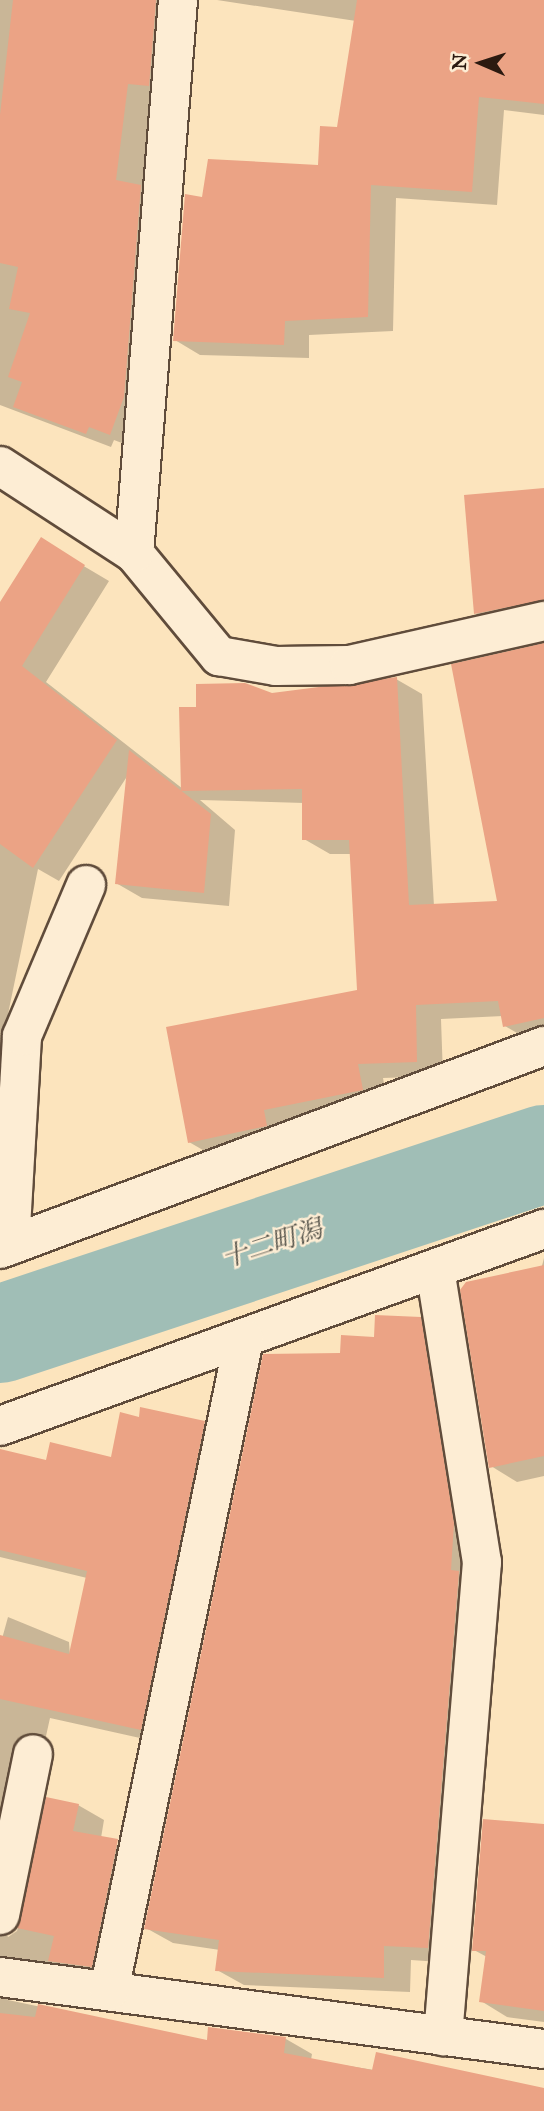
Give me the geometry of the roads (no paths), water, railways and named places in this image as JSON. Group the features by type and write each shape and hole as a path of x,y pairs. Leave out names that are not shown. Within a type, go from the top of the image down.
{"street":[{"path":"134,553 178,0"},
{"path":"0,466 134,553 219,656 276,666 349,665 544,621"},
{"path":"86,885 22,1036 5,1247 544,1046"},
{"path":"0,1426 544,1229"},
{"path":"435,1269 482,1562 443,2036"},
{"path":"109,1991 244,1339"},
{"path":"0,1915 33,1754"},
{"path":"0,1977 544,2049"}],"waterway":[{"name":"十二町潟","path":"0,1334 544,1154"}]}
